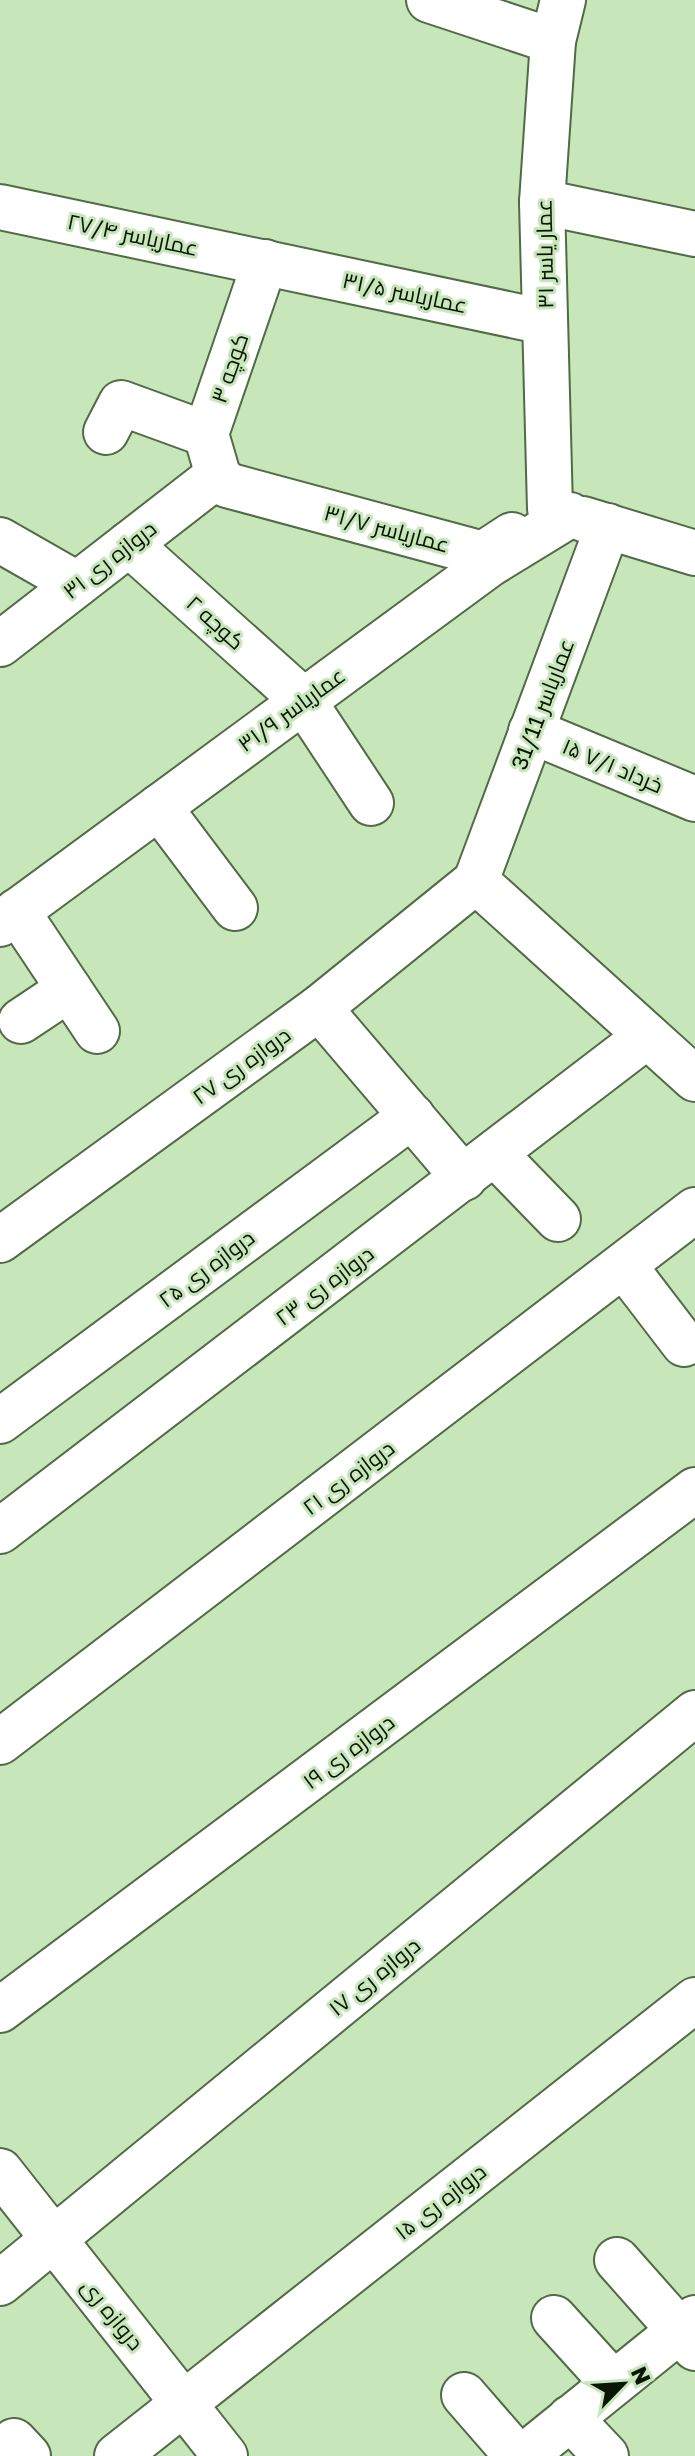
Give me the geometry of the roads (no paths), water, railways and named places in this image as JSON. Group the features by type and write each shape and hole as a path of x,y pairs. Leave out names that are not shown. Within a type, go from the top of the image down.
{"street":[{"path":"429,0 558,20"},
{"name":"عمار یاسر ۳۱","path":"558,20 542,202 545,322 576,517"},
{"path":"542,202 695,234"},
{"name":"عماریاسر ۲۷/۴","path":"0,207 265,262"},
{"name":"عماریاسر ۳۱/۵","path":"265,262 545,322"},
{"name":"کوچه ۳","path":"212,454 265,262"},
{"name":"عماریاسر ۳۱/۷","path":"106,432 121,403 212,454 227,485 483,554 576,517"},
{"name":"دروازه ری ۳۱","path":"0,644 129,544 212,454"},
{"path":"576,517 695,553"},
{"name":"عماریاسر ۳۱/۹","path":"9,917 490,564 576,517"},
{"name":"عماریاسر 31/11","path":"476,881 531,731 576,517"},
{"path":"0,540 77,584"},
{"name":"کوچه ۲","path":"129,544 303,700 371,803"},
{"name":"۱۵ خرداد ۷/۱","path":"531,731 695,799"},
{"path":"159,807 235,908"},
{"path":"476,881 695,1079"},
{"name":"دروازه ری ۲۷","path":"0,1240 319,1008 476,881"},
{"path":"9,917 69,989 97,1031"},
{"path":"21,1021 69,989"},
{"path":"319,1008 412,1116 558,1219"},
{"name":"دروازه ری ۲۳","path":"0,1531 647,1036"},
{"name":"دروازه ری ۲۵","path":"0,1421 412,1116"},
{"name":"دروازه ری ۲۱","path":"0,1742 625,1267 695,1210"},
{"path":"625,1267 684,1344"},
{"name":"دروازه ری ۱۹","path":"0,2010 695,1490"},
{"name":"دروازه ری ۱۷","path":"0,2283 695,1713"},
{"name":"دروازه ری ۱۵","path":"117,2456 695,2000"},
{"name":"دروازه ری","path":"0,2171 225,2456"},
{"path":"524,2456 613,2383 690,2332 617,2260"},
{"path":"554,2318 613,2383"},
{"path":"464,2395 517,2456"},
{"path":"570,2418 606,2456"}]}
